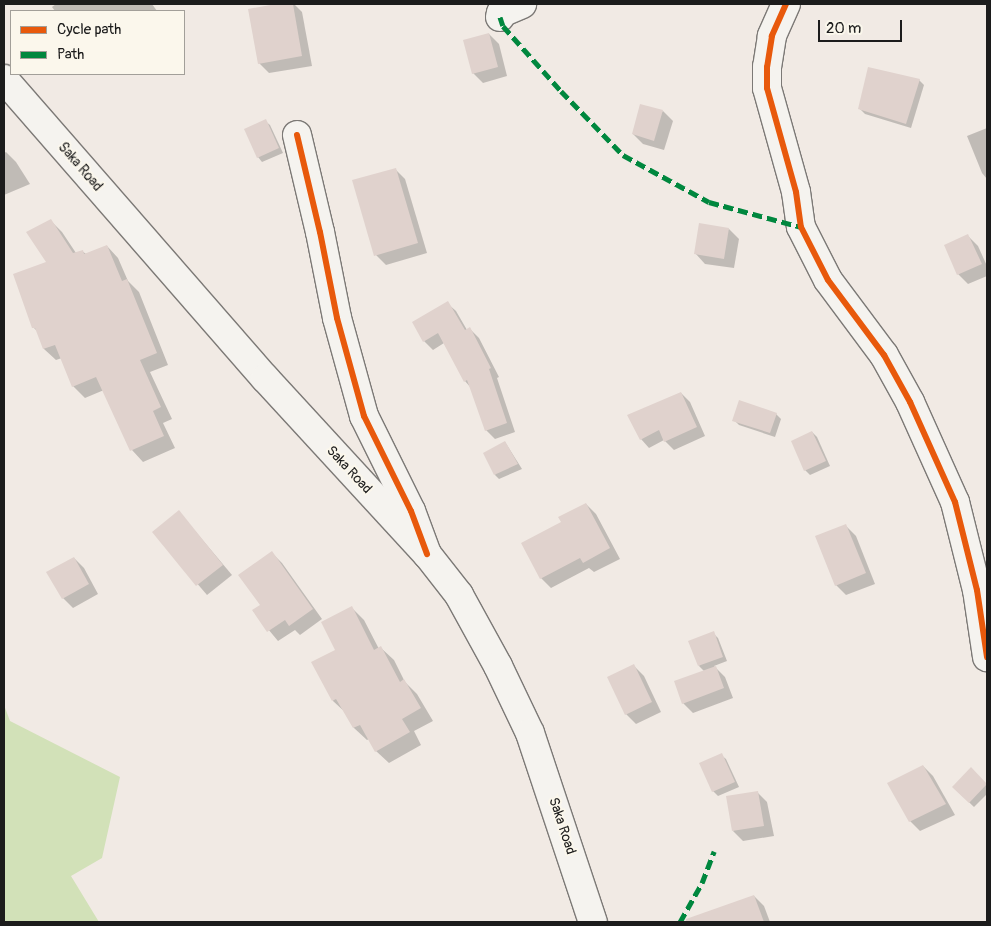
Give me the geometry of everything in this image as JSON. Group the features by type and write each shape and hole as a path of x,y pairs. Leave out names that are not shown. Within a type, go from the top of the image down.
{"street":[{"path":"786,4 772,36 767,67 767,88 796,192 801,227 828,280 884,355 910,402 955,502 982,588 987,657"},
{"name":"Saka Road","path":"4,79 265,378 428,554 459,595 498,666 530,733 593,922"},
{"path":"297,135 320,232 337,318 364,416 411,511 428,554"}],"green space":[{"path":"4,705 10,721 120,777 102,858 71,876 99,922 4,922"}],"building":[{"path":"276,4 293,4 302,56 258,64 248,9"},
{"path":"489,33 498,67 472,74 463,40"},
{"path":"868,67 920,79 906,124 858,109"},
{"path":"640,104 663,110 654,141 632,134"},
{"path":"266,119 279,148 257,158 244,129"},
{"path":"396,168 418,243 374,256 352,180"},
{"path":"51,219 73,253 83,250 84,254 107,245 122,281 127,279 157,353 140,360 161,407 153,411 164,436 130,451 96,377 72,387 55,345 43,349 35,328 32,328 13,274 46,262 26,232"},
{"path":"699,223 729,228 724,259 694,254"},
{"path":"968,234 982,264 957,275 944,245"},
{"path":"448,301 465,330 470,327 491,368 489,369 507,423 485,431 467,380 464,382 438,333 423,342 412,322"},
{"path":"681,392 697,427 664,442 659,430 640,440 627,415"},
{"path":"739,400 777,413 770,433 732,421"},
{"path":"812,431 826,461 804,471 791,441"},
{"path":"505,441 518,464 494,475 483,453"},
{"path":"586,503 610,548 583,563 580,558 540,579 521,543 561,522 558,517"},
{"path":"179,510 223,565 196,586 152,532"},
{"path":"846,524 866,573 835,586 815,536"},
{"path":"272,551 313,609 289,626 285,620 267,632 252,610 260,605 238,575"},
{"path":"74,557 89,584 62,599 46,572"},
{"path":"352,606 374,650 381,646 400,682 404,679 421,708 402,719 410,732 375,752 360,725 353,728 336,699 332,701 311,662 335,650 321,622"},
{"path":"714,631 723,657 698,666 688,641"},
{"path":"634,664 652,702 625,715 607,677"},
{"path":"716,666 724,688 682,704 674,681"},
{"path":"722,753 735,782 712,792 699,763"},
{"path":"923,765 946,804 909,822 887,783"},
{"path":"971,767 987,784 969,803 952,787"},
{"path":"758,791 764,826 732,831 726,796"},
{"path":"754,895 764,922 686,922 686,919"}],"marked path":[{"path":"500,17 503,26 561,91 623,155 709,202 801,227"},
{"path":"680,922 702,883 714,851"}],"cycle path":[{"path":"786,4 772,36 767,67 767,88 796,192 801,227 828,280 884,355 910,402 955,502 977,590 987,657"},
{"path":"297,135 320,232 337,318 364,416 411,511 427,554"}]}
